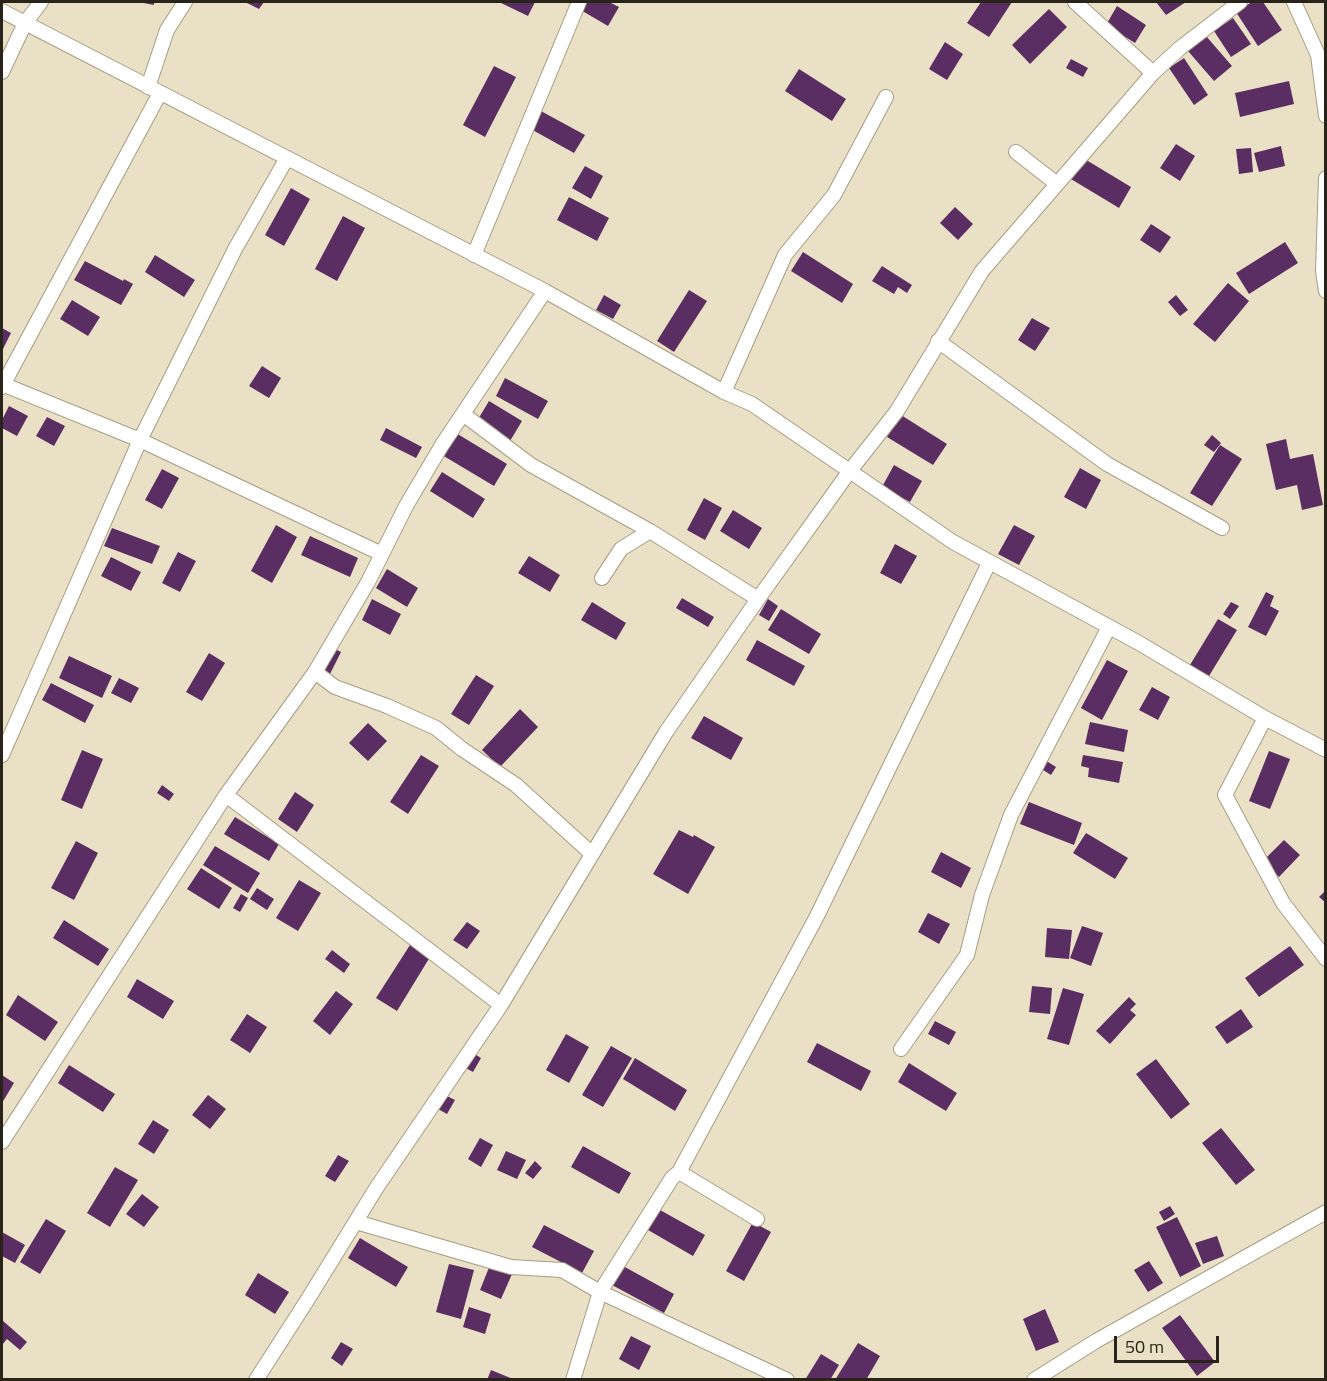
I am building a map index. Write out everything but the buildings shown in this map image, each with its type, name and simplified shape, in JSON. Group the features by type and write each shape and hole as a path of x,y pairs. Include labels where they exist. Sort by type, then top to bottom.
{"street":[{"path":"2,72 25,23 41,2"},
{"path":"185,2 167,30 154,90 2,385 140,440 382,554"},
{"path":"474,255 579,2"},
{"path":"1075,2 1153,73"},
{"path":"256,1380 377,1187 501,1005 666,732 849,472 897,411 982,271 1153,73 1180,48 1240,2"},
{"path":"1294,2 1318,55 1326,116"},
{"path":"2,11 545,291 724,392 752,404 953,542 1139,643 1265,718 1326,750"},
{"path":"724,392 785,255 834,195 886,97"},
{"path":"1016,152 1057,184"},
{"path":"2,755 140,440 235,249 287,158"},
{"path":"1326,178 1323,271 1326,291"},
{"path":"2,1142 226,795 315,672 368,582 406,506 463,414 545,291"},
{"path":"938,341 1107,464 1222,528"},
{"path":"463,414 531,465 650,531 758,599"},
{"path":"602,578 621,549 650,531"},
{"path":"573,1380 600,1292 672,1178 679,1172 816,918 989,563"},
{"path":"901,1049 967,955 982,895 1011,815 1109,627"},
{"path":"315,672 335,687 387,706 436,728 462,749 516,785 592,854"},
{"path":"1265,718 1225,795 1283,903 1326,959"},
{"path":"226,795 501,1005"},
{"path":"679,1172 757,1219"},
{"path":"1034,1380 1096,1341 1326,1212"},
{"path":"356,1222 511,1267 562,1270 600,1292 787,1380"}]}
